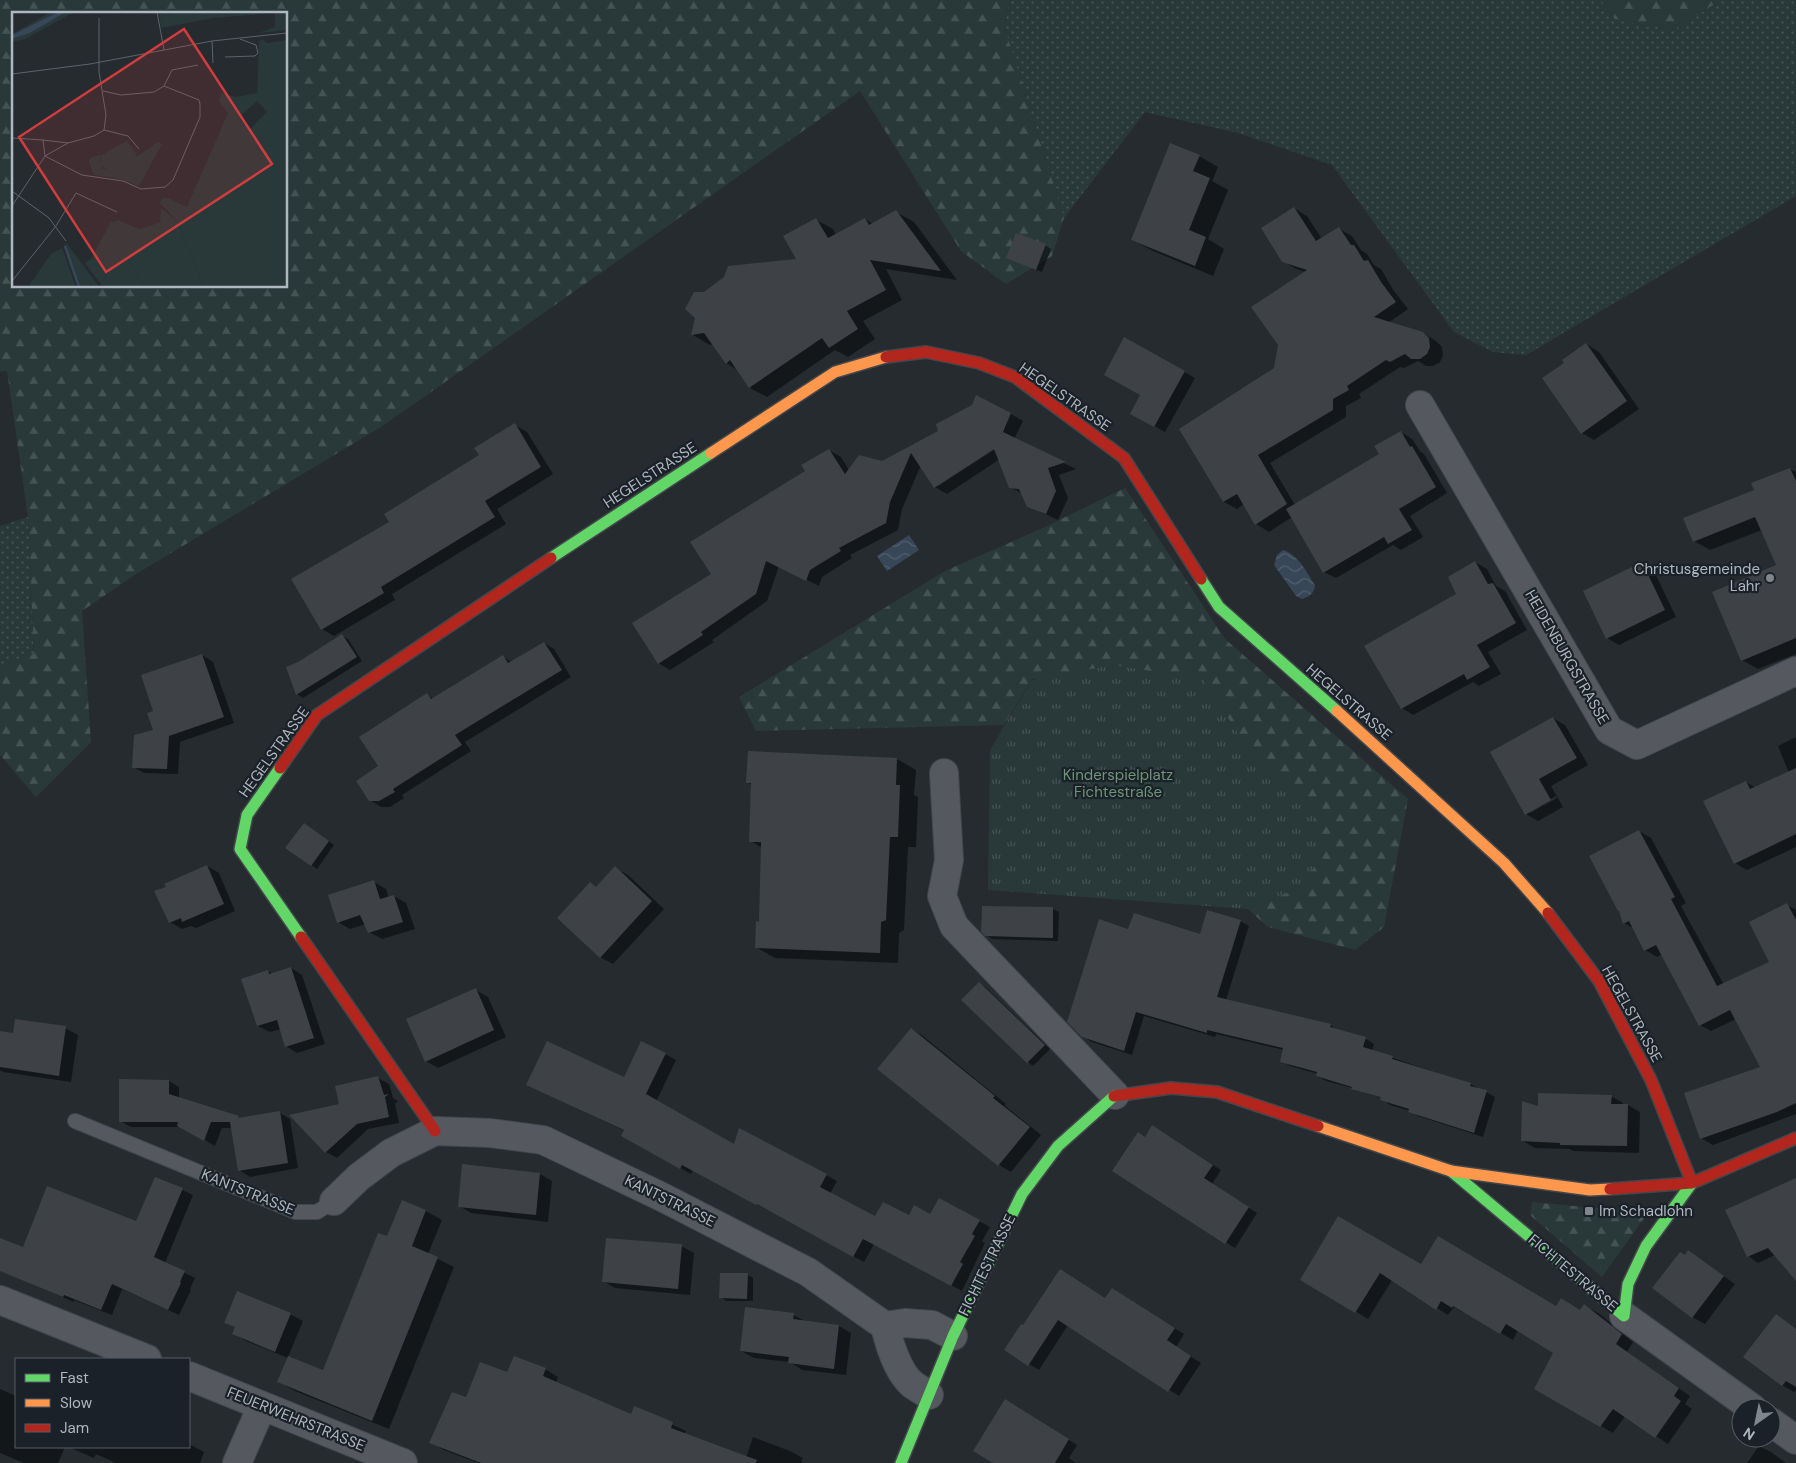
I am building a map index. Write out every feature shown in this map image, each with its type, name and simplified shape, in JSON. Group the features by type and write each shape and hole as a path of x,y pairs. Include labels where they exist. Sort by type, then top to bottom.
{"street":[{"name":"HEGELSTRASSE","path":"435,1131 240,849 247,814 317,715 546,561 835,372 882,358 926,352 979,363 1015,377 1124,458 1218,607 1397,764 1497,856 1548,913 1599,981 1651,1080 1692,1183"},
{"name":"HEIDENBURGSTRASSE","path":"1420,405 1609,730 1637,745 1796,672"},
{"path":"944,773 949,860 942,896 954,926 1115,1095"},
{"name":"FICHTESTRASSE","path":"901,1463 953,1336 1022,1194 1058,1146 1115,1095 1171,1088 1217,1092 1450,1171 1590,1190 1692,1183 1796,1138"},
{"name":"KANTSTRASSE","path":"334,1201 359,1177 391,1153 435,1131 490,1132 543,1140 662,1197 808,1272 886,1326"},
{"name":"FICHTESTRASSE","path":"1450,1171 1624,1316"},
{"name":"FICHTESTRASSE","path":"1624,1316 1628,1284 1646,1246 1692,1183"},
{"path":"0,1300 145,1358"},
{"path":"1624,1316 1738,1398"},
{"path":"929,1395 910,1383 898,1364 889,1344 886,1326 905,1323 932,1325 953,1336"},
{"name":"FEUERWEHRSTRASSE","path":"190,1376 403,1463"},
{"path":"238,1463 262,1406"},
{"path":"1781,1429 1796,1440"}],"lane":[{"name":"KANTSTRASSE","path":"75,1121 296,1212 316,1212 334,1201"}],"green space":[{"path":"0,0 1010,0 1004,26 1064,218 1052,256 1006,284 961,251 860,91 381,427 136,574 82,611 91,742 36,797 0,755 0,665 34,654 28,517 7,371 0,372"},
{"path":"1010,0 1601,0 1615,19 1670,32 1721,0 1796,0 1796,196 1526,355 1493,352 1454,332 1332,165 1238,133 1145,112 1064,218 1004,26"},
{"path":"1601,0 1721,0 1670,32 1615,19"},
{"path":"1125,488 1225,639 1408,799 1384,927 1355,950 1268,927 1248,909 1304,886 1310,801 1253,757 1203,679 1032,679 1004,725 756,731 739,697 945,571 1045,527"},
{"path":"28,517 34,655 0,665 0,526"},
{"name":"Kinderspielplatz Fichtestraße","path":"1113,665 1203,679 1253,757 1310,801 1323,849 1304,886 1248,909 988,890 990,750 1032,680"},
{"path":"1532,1202 1595,1208 1650,1210 1602,1277 1530,1215"}],"water":[{"path":"909,535 919,550 887,571 877,556"},
{"path":"1283,550 1289,552 1298,560 1315,585 1313,593 1307,597 1302,599 1296,596 1274,565 1277,555"}],"building":[{"path":"1170,143 1200,155 1193,171 1210,178 1189,230 1206,237 1195,266 1131,240"},
{"path":"1294,207 1316,241 1339,227 1364,261 1368,260 1396,302 1374,317 1423,332 1429,338 1430,347 1427,354 1420,359 1411,359 1405,354 1390,362 1386,360 1347,386 1349,390 1333,399 1333,410 1258,455 1287,504 1255,525 1237,494 1223,502 1179,429 1274,368 1278,345 1251,307 1307,270 1282,262 1261,228"},
{"path":"896,210 941,271 870,260 886,290 847,311 858,329 829,348 822,338 749,388 730,360 726,364 704,333 691,335 695,318 685,309 694,292 704,292 724,277 728,266 796,259 783,236 816,218 828,238 865,218 869,225"},
{"path":"1016,233 1046,244 1036,270 1006,258"},
{"path":"1124,337 1185,371 1154,427 1130,414 1140,395 1104,375"},
{"path":"1586,343 1627,401 1581,434 1542,378 1564,363 1562,360"},
{"path":"976,395 1011,413 1003,432 1066,462 1048,468 1056,491 1046,514 1027,507 1019,489 1009,488 994,449 934,488 911,453 890,502 886,523 839,548 841,551 810,570 806,581 766,561 756,594 701,632 703,635 658,664 632,623 711,574 690,542 805,471 801,465 829,449 845,474 859,455 882,461 938,431 936,424 972,405"},
{"path":"515,423 541,467 485,501 495,517 381,587 384,593 321,630 291,579 389,522 384,514 479,455 474,448"},
{"path":"1401,431 1436,487 1399,509 1412,530 1388,544 1384,537 1323,573 1286,509 1379,454 1374,446"},
{"name":"Christusgemeinde Lahr","path":"1790,468 1796,481 1796,638 1741,661 1712,592 1776,565 1755,517 1693,542 1683,518 1754,490 1751,483"},
{"path":"1475,561 1488,584 1493,583 1516,623 1477,645 1490,667 1467,680 1464,674 1401,709 1364,646 1456,594 1448,577"},
{"path":"1642,562 1665,610 1606,639 1583,591"},
{"path":"342,634 357,657 296,695 286,667 298,662"},
{"path":"544,642 562,670 455,735 462,745 393,789 395,792 379,801 369,801 356,781 378,766 359,737 427,693 431,699 503,655 508,663"},
{"path":"202,654 224,717 169,736 167,769 132,768 134,735 153,730 147,713 153,711 141,675"},
{"path":"1553,717 1577,758 1539,779 1551,800 1525,815 1490,752"},
{"path":"748,751 897,758 896,785 900,785 898,837 890,837 886,920 881,922 880,953 755,948 756,921 759,922 761,842 749,842 751,783 746,783"},
{"path":"1796,768 1796,834 1734,864 1703,801 1746,781 1750,789"},
{"path":"304,823 329,841 311,866 285,848"},
{"path":"1639,830 1675,897 1671,899 1717,986 1769,962 1749,922 1787,903 1796,920 1796,1103 1777,1112 1700,1139 1684,1093 1760,1067 1730,1010 1699,1026 1656,945 1644,951 1629,921 1623,924 1619,911 1589,856"},
{"path":"207,865 224,904 182,922 181,918 169,923 154,891 166,887 164,884"},
{"path":"615,866 652,901 600,958 557,918 590,882 596,887"},
{"path":"374,880 380,899 394,895 403,922 368,933 360,915 337,923 328,895"},
{"path":"982,906 1053,907 1053,938 985,936 981,932"},
{"path":"1207,910 1241,920 1217,997 1331,1024 1330,1027 1366,1037 1363,1047 1393,1056 1392,1059 1471,1083 1470,1086 1487,1090 1474,1133 1408,1112 1409,1109 1380,1100 1381,1097 1351,1089 1352,1087 1316,1076 1317,1072 1280,1062 1283,1048 1207,1030 1207,1033 1136,1012 1124,1051 1082,1037 1067,1022 1099,919 1128,929 1134,913 1200,934"},
{"path":"291,967 314,1038 285,1047 277,1020 257,1026 241,979 268,970 269,974"},
{"path":"979,982 1045,1045 1027,1063 961,1000"},
{"path":"476,988 494,1030 425,1062 406,1019"},
{"path":"15,1019 66,1026 59,1076 0,1067 0,1031 13,1033"},
{"path":"911,1028 1030,1127 998,1166 877,1069"},
{"path":"547,1041 624,1077 641,1041 666,1053 646,1094 734,1144 739,1128 827,1174 820,1187 875,1216 883,1202 909,1215 914,1205 930,1214 939,1198 980,1220 972,1234 975,1236 960,1262 963,1264 951,1286 863,1239 853,1257 682,1165 680,1169 621,1136 624,1130 526,1085"},
{"path":"378,1076 384,1095 389,1094 385,1097 389,1117 357,1124 325,1153 289,1115 339,1104 335,1086"},
{"path":"119,1079 169,1080 169,1094 239,1116 238,1118 280,1111 288,1163 238,1171 230,1122 211,1122 204,1141 177,1126 178,1122 119,1122"},
{"path":"1538,1093 1612,1095 1611,1104 1628,1104 1627,1146 1560,1145 1560,1143 1521,1141 1522,1101 1538,1106"},
{"path":"1152,1125 1213,1165 1204,1178 1249,1207 1225,1244 1112,1171 1138,1132 1145,1137"},
{"path":"462,1164 540,1173 536,1215 458,1207"},
{"path":"155,1177 183,1188 154,1257 185,1271 168,1310 112,1284 101,1310 64,1295 63,1297 0,1271 0,1238 23,1247 47,1186 136,1221"},
{"path":"1796,1178 1796,1281 1768,1248 1747,1257 1725,1210"},
{"path":"402,1200 426,1210 412,1246 438,1257 372,1421 277,1382 288,1356 323,1370 378,1233 387,1236"},
{"path":"1338,1216 1421,1264 1438,1236 1556,1306 1561,1298 1580,1310 1584,1304 1622,1334 1616,1344 1679,1388 1674,1396 1681,1401 1655,1438 1613,1409 1600,1427 1534,1389 1553,1353 1506,1324 1500,1334 1441,1301 1436,1310 1380,1273 1355,1313 1300,1280"},
{"path":"606,1238 682,1244 678,1289 602,1282"},
{"path":"1688,1250 1724,1276 1692,1318 1652,1288 1680,1252 1685,1255"},
{"path":"1060,1269 1105,1298 1112,1288 1175,1328 1167,1340 1191,1356 1168,1392 1058,1320 1028,1366 1004,1350"},
{"path":"720,1273 748,1273 747,1299 719,1298"},
{"path":"237,1291 291,1313 275,1352 232,1334 235,1327 224,1323"},
{"path":"745,1307 794,1313 793,1319 839,1325 834,1369 788,1363 789,1357 740,1351"},
{"path":"1776,1314 1796,1329 1796,1387 1786,1381 1782,1386 1743,1357"},
{"path":"514,1356 546,1368 543,1376 631,1414 634,1406 654,1414 673,1422 671,1428 757,1460 756,1463 481,1463 429,1443 452,1392 466,1397 480,1362 507,1372"},
{"path":"1005,1399 1069,1439 1055,1463 993,1463 973,1451"}],"traffic: fast":[{"path":"551,558 711,453"},
{"path":"1201,579 1219,607 1337,711"},
{"path":"280,768 247,815 240,849 301,937"},
{"path":"901,1463 953,1336 1022,1194 1058,1146 1114,1096"},
{"path":"1451,1171 1624,1316 1628,1284 1646,1246 1692,1183 1690,1178"}],"traffic: slow":[{"path":"711,453 835,372 886,357"},
{"path":"1337,711 1504,863 1548,913"},
{"path":"1318,1126 1451,1171 1590,1190 1610,1189"}],"traffic: jam":[{"path":"886,357 926,352 979,363 1015,377 1124,458 1201,579"},
{"path":"280,768 317,715 551,558"},
{"path":"1548,913 1599,981 1651,1080 1690,1178"},
{"path":"301,937 435,1131"},
{"path":"1114,1096 1171,1088 1217,1092 1318,1126"},
{"path":"1610,1189 1692,1183 1796,1138"}],"place":[{"name":"Christusgemeinde Lahr","path":"1770,578"},
{"name":"Im Schadlohn","path":"1589,1211"}]}
